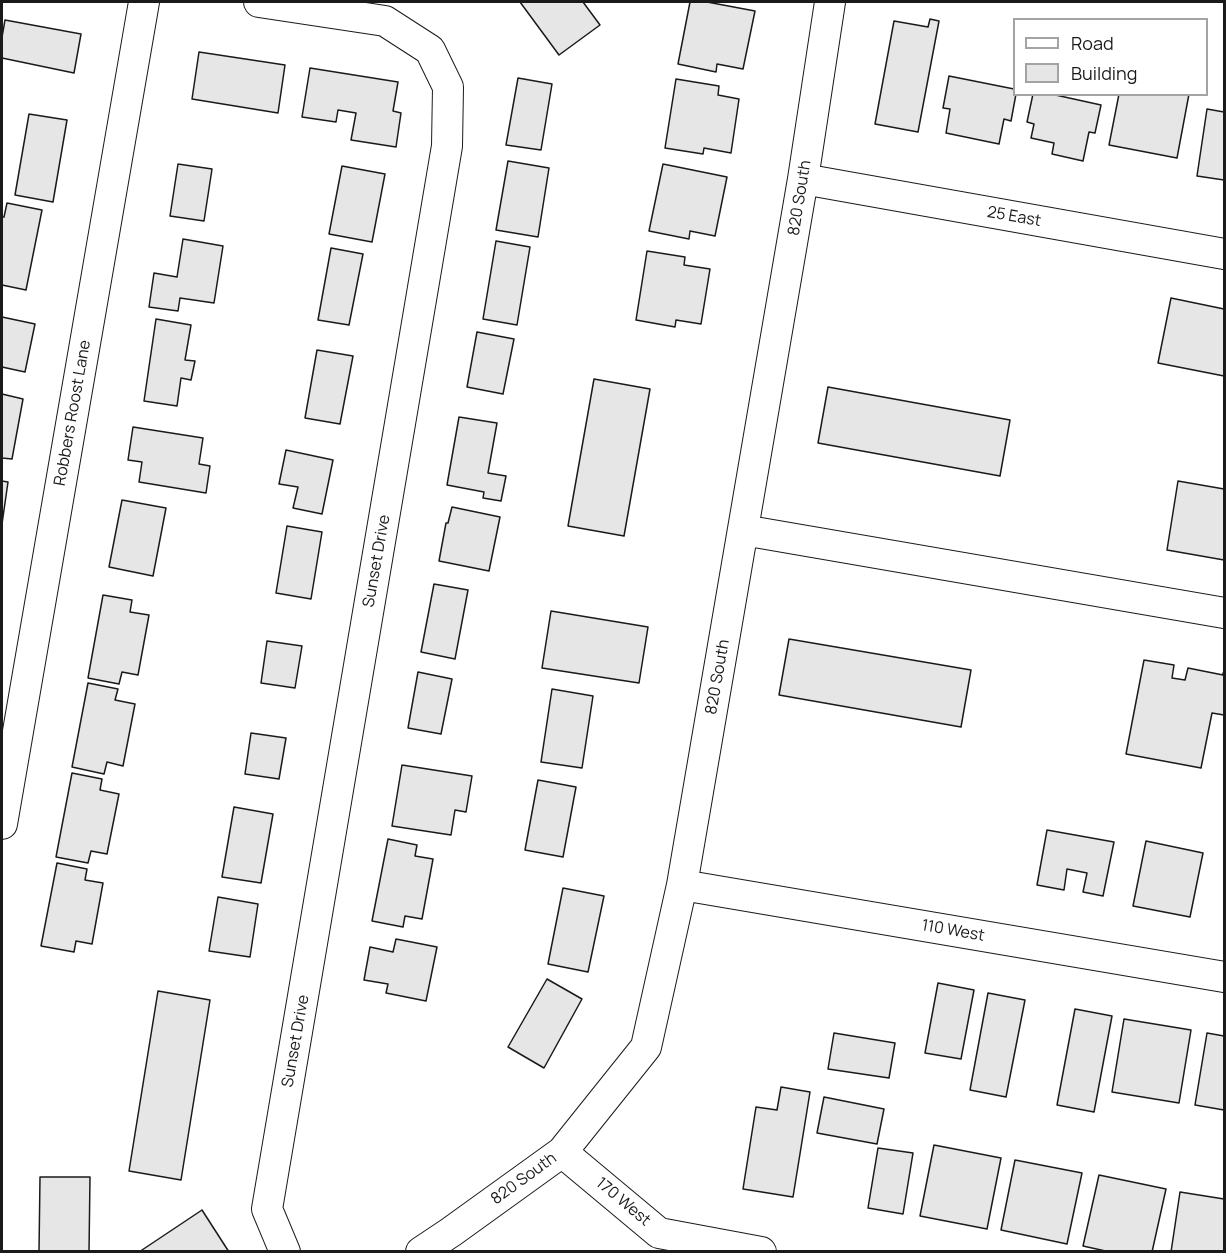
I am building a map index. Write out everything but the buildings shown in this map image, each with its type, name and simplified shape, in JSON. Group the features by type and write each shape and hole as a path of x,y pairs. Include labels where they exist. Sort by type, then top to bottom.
{"street":[{"name":"Robbers Roost Lane","path":"2,824 144,2"},
{"name":"Sunset Drive","path":"259,2 385,21 430,50 448,87 447,146 267,1209 285,1251"},
{"name":"820 South","path":"421,1251 452,1232 562,1152 646,1047 682,885 803,179 830,2"},
{"name":"25 East","path":"803,179 1224,254"},
{"path":"743,530 1224,613"},
{"name":"110 West","path":"682,885 1224,977"},
{"name":"170 West","path":"562,1152 659,1233 761,1251"}]}
